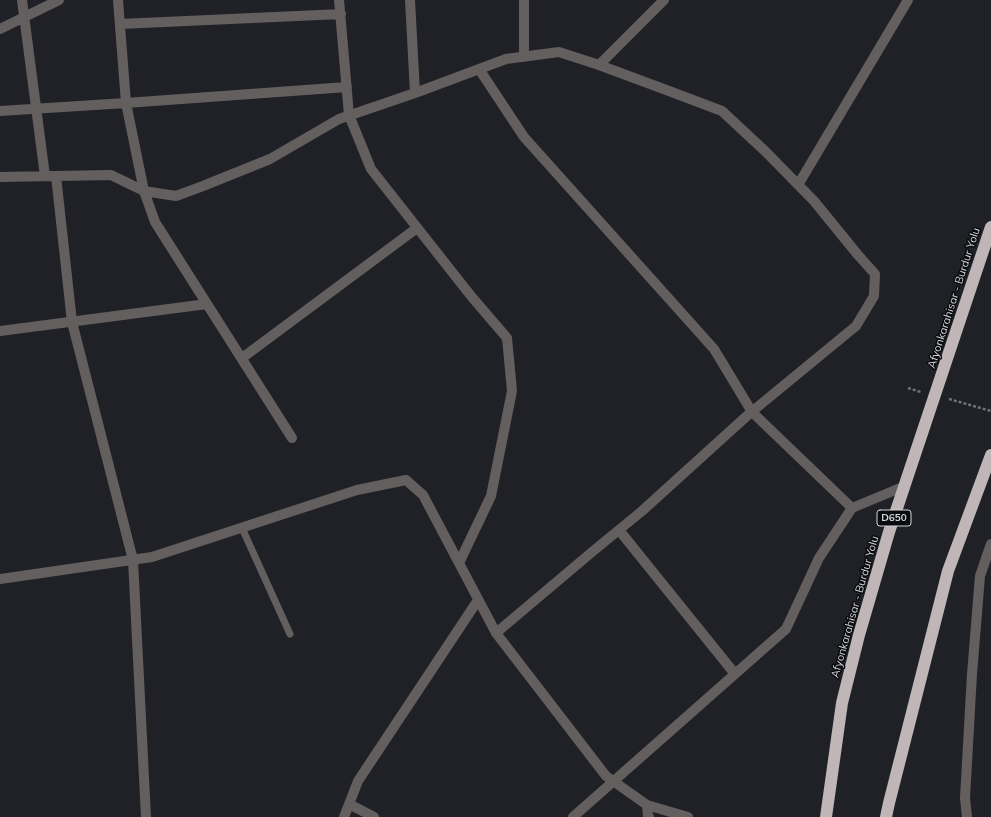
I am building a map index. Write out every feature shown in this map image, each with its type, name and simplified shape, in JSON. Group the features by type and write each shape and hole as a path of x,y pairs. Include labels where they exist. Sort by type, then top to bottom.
{"highway":[{"name":"Afyonkarahisar - Burdur Yolu","path":"826,817 842,703 859,635 889,532 991,226"},
{"path":"886,817 948,571 991,455"}],"street":[{"path":"22,0 36,109 50,176 72,322 133,560 146,817"},
{"path":"0,29 59,0"},
{"path":"118,0 126,103 144,191 155,222 292,438"},
{"path":"339,0 350,115 371,169 471,296 507,338 512,391 491,496 459,563"},
{"path":"410,0 415,93"},
{"path":"524,0 524,56"},
{"path":"600,65 664,0"},
{"path":"798,185 908,0"},
{"path":"120,24 341,14"},
{"path":"0,177 111,175 144,191 176,196 270,159 339,119 415,93 506,58 559,52 669,90 722,112 766,152 814,201 875,274 874,296 856,326 752,412 642,511 496,633"},
{"path":"479,69 524,137 714,349 752,412 852,508"},
{"path":"0,111 347,87"},
{"path":"242,358 417,228"},
{"path":"0,332 207,304"},
{"path":"0,579 152,557 357,490 406,480 423,495 496,633 606,776 647,805 688,817"},
{"path":"573,817 786,629 819,558 852,508 904,486"},
{"path":"619,530 735,674"},
{"path":"967,817 965,798 979,584 980,576 991,544"},
{"path":"344,817 358,781 478,600"},
{"path":"349,804 374,817"},
{"path":"647,805 649,817"}],"lane":[{"path":"242,528 290,634"}]}
